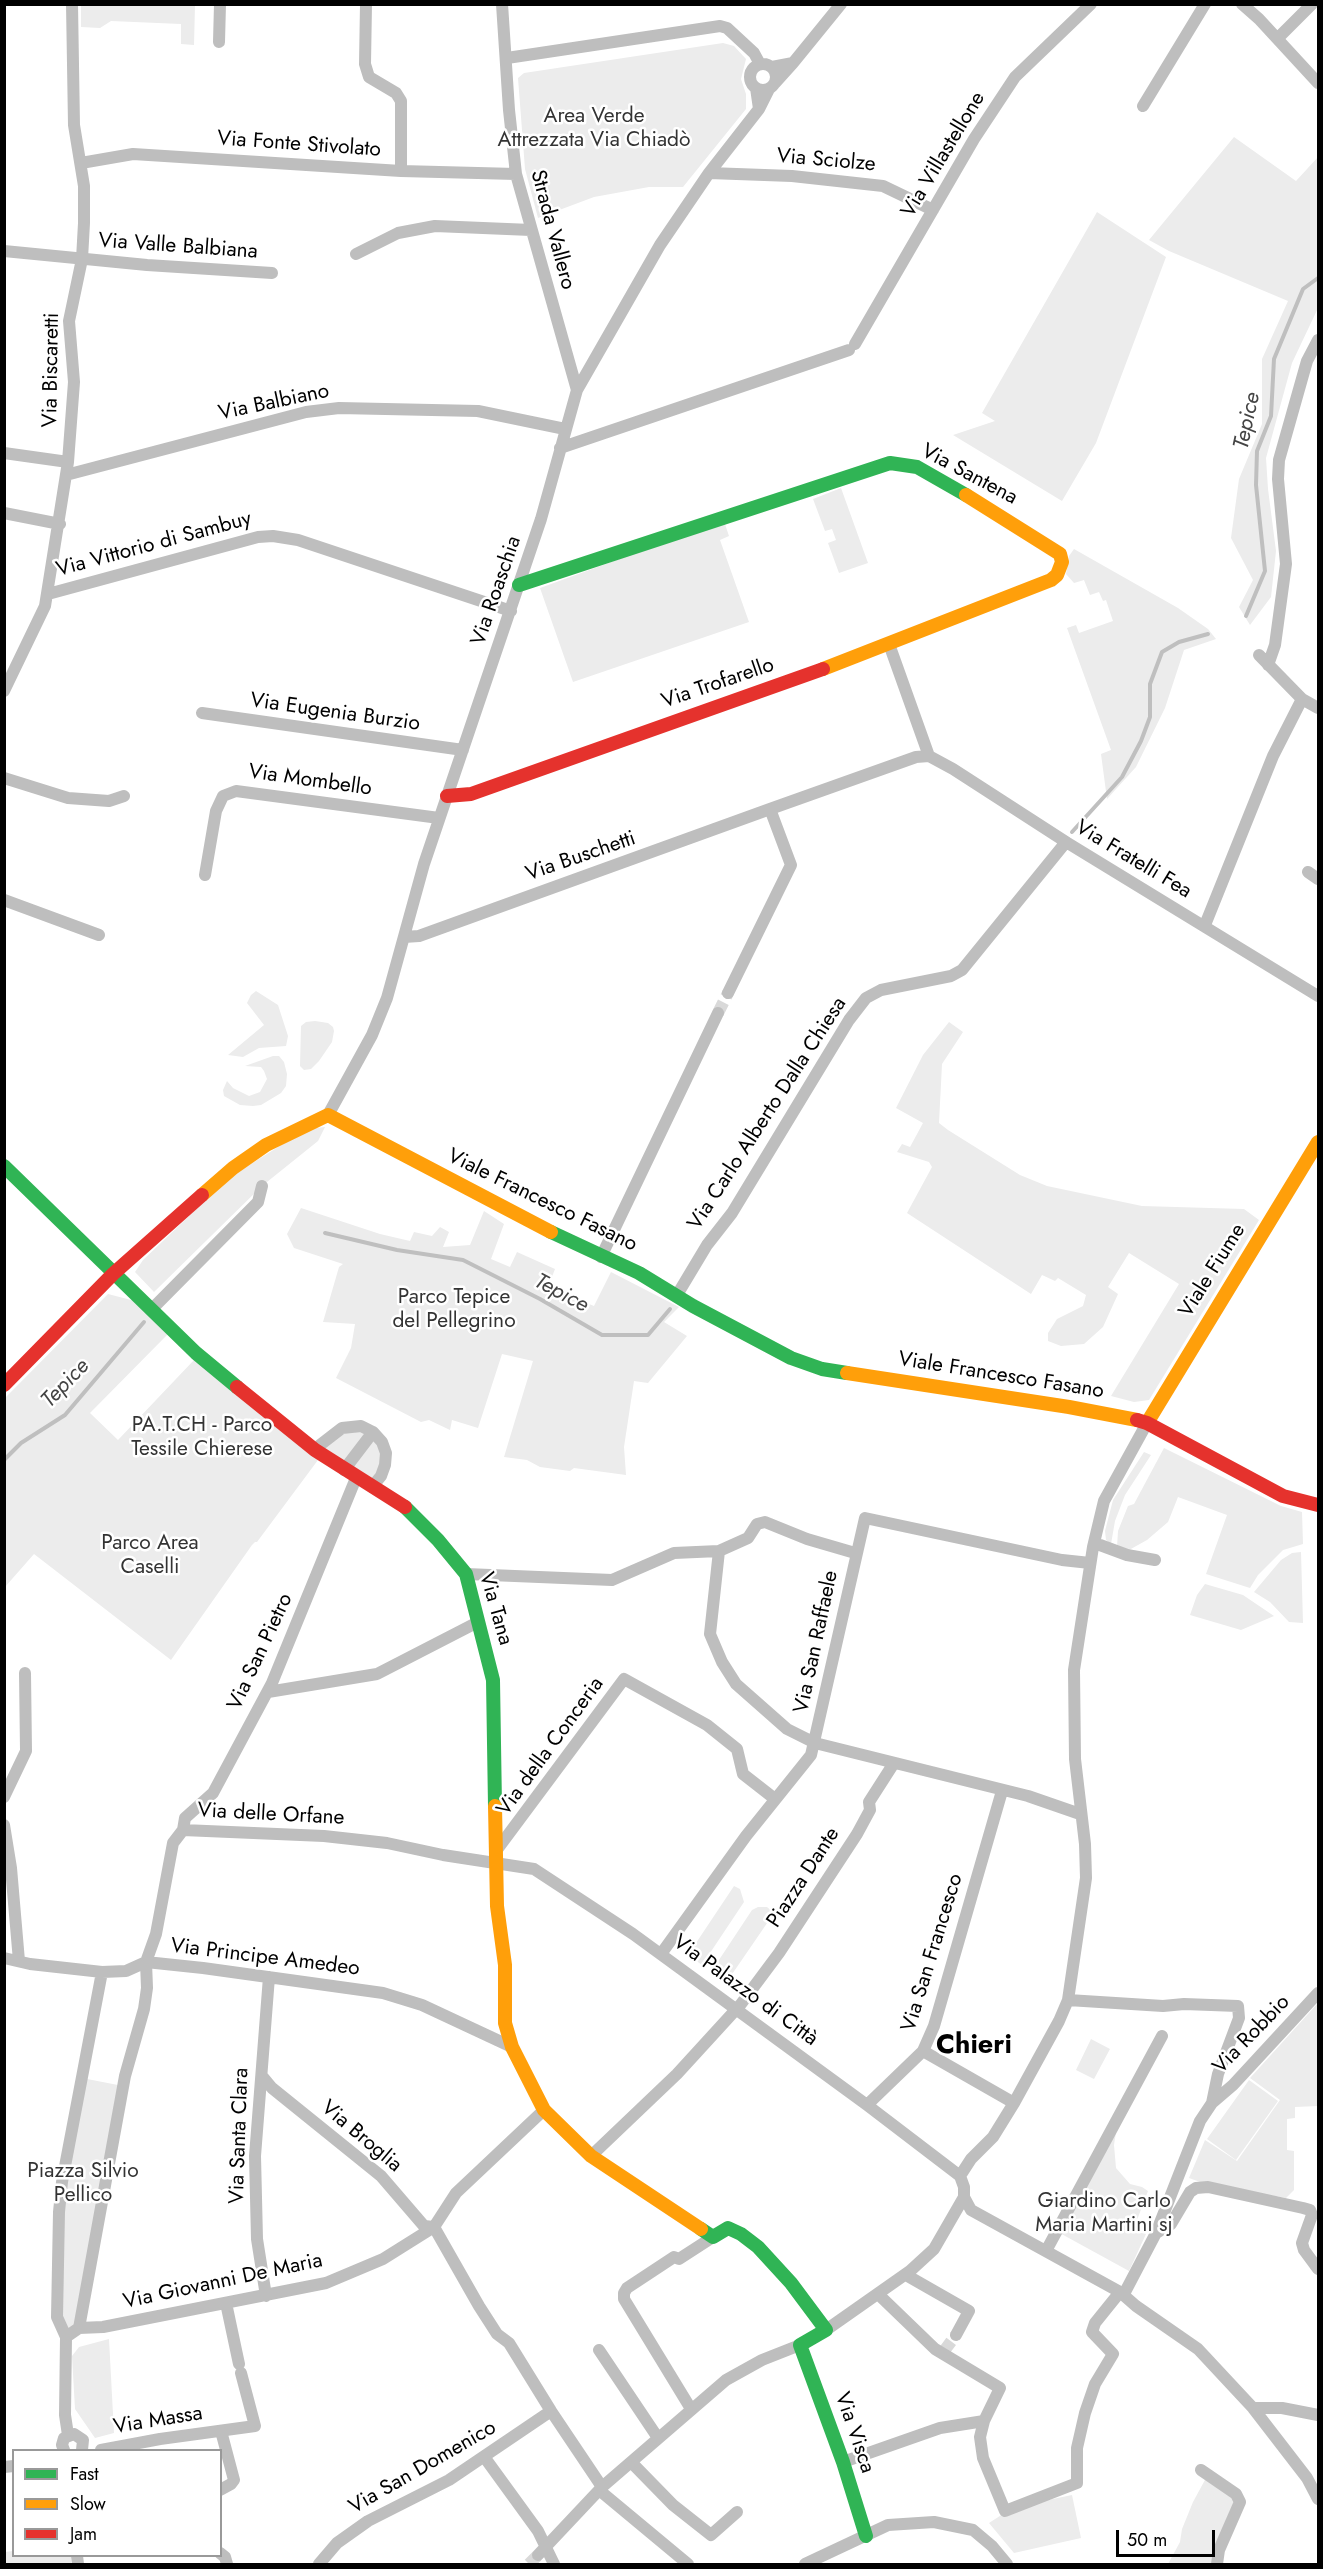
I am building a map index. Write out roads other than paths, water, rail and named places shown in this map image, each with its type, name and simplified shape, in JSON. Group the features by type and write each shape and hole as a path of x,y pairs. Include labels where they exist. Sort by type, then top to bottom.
{"street":[{"name":"Via Biscaretti","path":"4,691 39,623 48,594 68,462 74,382 69,321 82,259 84,186 74,125 72,4"},
{"path":"219,42 220,4"},
{"path":"366,4 365,64 369,77 396,93 400,101 400,171"},
{"name":"Strada Vallero","path":"502,4 516,174 577,390"},
{"path":"767,87 793,63 841,4"},
{"name":"Via Villastellone","path":"560,448 852,347 974,139 1015,77 1091,4"},
{"path":"1143,106 1205,4"},
{"path":"1242,4 1278,38 1318,83"},
{"path":"1278,38 1312,4"},
{"path":"507,58 720,26 727,28 776,74 767,87"},
{"path":"767,87 750,77 753,69 793,63"},
{"name":"Via Roaschia","path":"328,1115 378,1021 387,998 439,818 541,519 577,390 660,245 709,173 759,109 767,87"},
{"name":"Via Fonte Stivolato","path":"81,163 133,154 400,171 516,174"},
{"name":"Via Sciolze","path":"709,173 792,176 883,186 933,210"},
{"path":"356,254 398,233 435,226 531,230"},
{"name":"Via Valle Balbiana","path":"4,251 272,273"},
{"path":"1268,665 1275,645 1287,564 1278,479 1279,460 1307,361 1318,340"},
{"name":"Via Balbiano","path":"66,475 296,414 339,408 478,411 566,429"},
{"path":"4,453 68,462"},
{"name":"Via Santena","path":"519,585 890,463 917,467 1047,543 1060,554 1062,562 1060,569 1051,580 889,644"},
{"path":"4,513 60,524"},
{"name":"Via Vittorio di Sambuy","path":"48,594 258,537 273,536 298,540 511,611"},
{"path":"889,644 928,756"},
{"name":"Via Trofarello","path":"447,796 475,792 782,685 889,644"},
{"path":"1259,655 1302,699 1318,708"},
{"path":"1205,925 1274,756 1302,699"},
{"name":"Via Eugenia Burzio","path":"202,713 463,750"},
{"name":"Via Buschetti","path":"404,938 419,936 770,808 916,757 928,756"},
{"name":"Via Fratelli Fea","path":"928,756 953,769 1066,842 1318,996"},
{"path":"4,778 68,798 109,801 124,796"},
{"name":"Via Mombello","path":"205,875 216,812 223,796 236,791 439,818"},
{"path":"728,993 791,865 770,808"},
{"name":"Via Carlo Alberto Dalla Chiesa","path":"677,1294 707,1245 732,1213 849,1020 866,998 881,990 951,976 962,970 1066,842"},
{"path":"4,900 99,935"},
{"path":"602,1257 718,1013"},
{"path":"4,1385 113,1274 233,1168 266,1145 328,1115"},
{"name":"Viale Francesco Fasano","path":"328,1115 602,1257 639,1273 677,1294 693,1306 791,1358 822,1369 1069,1407 1147,1423 1283,1496 1318,1505"},
{"name":"Viale Fiume","path":"1147,1423 1318,1142"},
{"name":"Via Tana","path":"4,1166 196,1353 315,1450 350,1474 402,1504 438,1540 466,1574 493,1680 497,1906 505,1965 505,2023 512,2047 544,2110 591,2156 713,2237"},
{"path":"151,1310 258,1202 262,1186"},
{"path":"1147,1423 1104,1501 1090,1563 1074,1670 1074,1728 1086,1878 1068,2000 1014,2103 993,2137 971,2159 960,2176 964,2187 964,2197 970,2210 1122,2293 1136,2306 1198,2349 1253,2408 1307,2478 1318,2499"},
{"path":"320,1445 342,1428 361,1426 373,1432 382,1442 386,1453 381,1476 372,1487"},
{"name":"Via San Pietro","path":"183,1830 185,1818 213,1793 267,1692 319,1572 350,1474 373,1432"},
{"name":"Via San Raffaele","path":"661,1954 813,1749 855,1553 865,1518 1062,1560 1090,1563"},
{"path":"466,1574 612,1580 674,1553 719,1551 748,1538 757,1524 765,1522 807,1539 855,1553"},
{"path":"1100,1545 1155,1560"},
{"path":"719,1551 710,1634 722,1662 736,1684 787,1730 813,1749 894,1763 1029,1796 1080,1814"},
{"path":"267,1692 377,1674 478,1622"},
{"path":"4,1797 26,1751 25,1673"},
{"name":"Via della Conceria","path":"495,1857 624,1679 707,1725 737,1749 744,1774 775,1799"},
{"name":"Piazza Dante","path":"591,2156 677,2074 736,2010 779,1953 856,1834 870,1810 870,1802 894,1763"},
{"name":"Via San Francesco","path":"867,2105 923,2051 934,2026 1002,1791"},
{"path":"4,1825 11,1868 19,1961"},
{"name":"Via delle Orfane","path":"146,1962 156,1934 172,1843 183,1830 324,1836 387,1843 443,1855 495,1857"},
{"name":"Via Palazzo di Città","path":"495,1857 534,1869 585,1900 867,2105 960,2176"},
{"name":"Via Principe Amedeo","path":"4,1958 102,1972 126,1971 146,1962 383,1993 422,2005 512,2047"},
{"path":"66,2337 79,2328 123,2086 144,2009 147,1988 146,1962"},
{"path":"64,2449 63,2442 68,2435 65,2415 66,2337 57,2317 62,2182 102,1972"},
{"name":"Via Santa Clara","path":"266,2296 257,2239 255,2156 269,1977"},
{"name":"Via Robbio","path":"1212,2103 1233,2085 1318,1993"},
{"path":"879,2295 943,2352 1000,2388 984,2421 980,2437 983,2458 1005,2511 1067,2489 1077,2483 1077,2448 1085,2413 1095,2384 1113,2354 1092,2332 1095,2324 1122,2293 1156,2233 1200,2121 1212,2103 1218,2074 1239,2018 1238,2006 1184,2004 1163,2006 1068,2000"},
{"path":"1046,2252 1162,2036"},
{"path":"923,2051 1014,2103"},
{"name":"Via Broglia","path":"262,2076 272,2088 373,2169 424,2226 434,2227"},
{"path":"544,2110 456,2193 434,2227 454,2258 478,2306 497,2334 509,2343 601,2488 688,2565"},
{"path":"1156,2233 1171,2224 1190,2192 1197,2188 1208,2187 1304,2208 1310,2210 1312,2215 1302,2243 1304,2250 1318,2269"},
{"path":"542,2551 601,2488 726,2380 826,2330 906,2275 934,2248 964,2197"},
{"name":"Via Giovanni De Maria","path":"79,2328 103,2327 326,2283 383,2259 434,2227"},
{"path":"691,2409 624,2299 627,2288 674,2258 679,2259 728,2228 741,2234 758,2247 791,2283 826,2330"},
{"path":"906,2275 969,2311 956,2335"},
{"name":"Via Massa","path":"113,2449 255,2426 226,2303"},
{"name":"Via Visca","path":"800,2345 843,2462 866,2536"},
{"path":"599,2350 658,2438"},
{"path":"1253,2408 1282,2408 1318,2415"},
{"name":"Via San Domenico","path":"319,2565 338,2543 368,2521 448,2480 485,2458 551,2411"},
{"path":"843,2462 930,2431 984,2421"},
{"path":"221,2431 234,2480 222,2489"},
{"path":"68,2435 74,2434 80,2437 85,2449"},
{"path":"485,2458 542,2551 554,2565"},
{"path":"631,2462 673,2505 711,2535 737,2512"},
{"path":"1201,2470 1236,2494 1240,2502 1219,2550 1217,2565"},
{"path":"805,2565 888,2525 934,2522 973,2530 992,2546 1007,2565"}],"waterway":[{"name":"Tepice","path":"1246,616 1265,571 1256,485 1257,451 1271,416 1274,359 1303,289 1318,278"},
{"name":"Tepice","path":"1072,832 1122,777 1141,741 1150,717 1150,684 1162,652 1179,642 1208,634"},
{"name":"Tepice","path":"325,1233 397,1250 463,1260 540,1299 602,1335 648,1335 670,1309"},
{"name":"Tepice","path":"4,1460 21,1443 65,1415 144,1322"}],"tunnel":[{"path":"718,1013 728,993"},
{"path":"944,2351 956,2335"},
{"path":"529,2564 538,2555"}],"district":[{"name":"Chieri","path":"974,2046"}],"park label":[{"name":"Area Verde Attrezzata Via Chiadò","path":"594,129"},
{"name":"Parco Tepice del Pellegrino","path":"454,1310"},
{"name":"PA.T.CH - Parco Tessile Chierese","path":"202,1438"},
{"name":"Parco Area Caselli","path":"150,1556"},
{"name":"Piazza Silvio Pellico","path":"83,2184"},
{"name":"Giardino Carlo Maria Martini sj","path":"1104,2214"}]}
